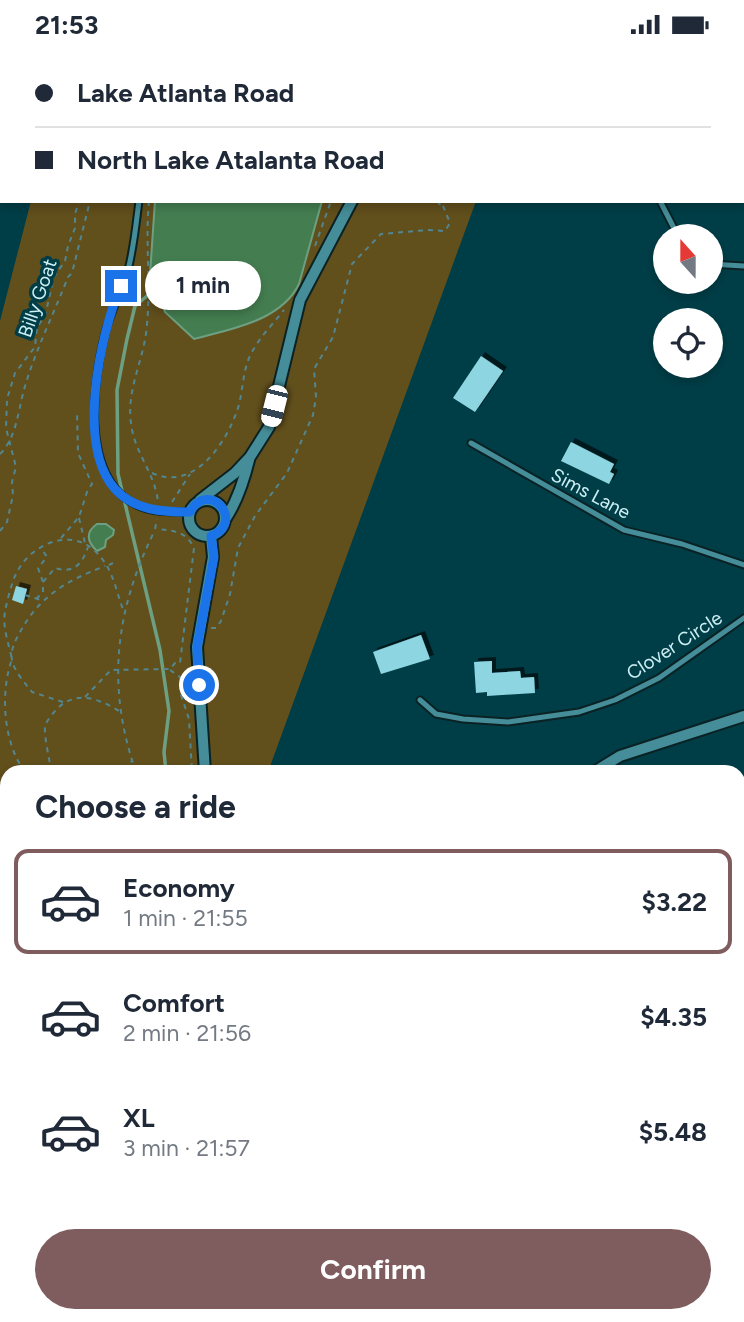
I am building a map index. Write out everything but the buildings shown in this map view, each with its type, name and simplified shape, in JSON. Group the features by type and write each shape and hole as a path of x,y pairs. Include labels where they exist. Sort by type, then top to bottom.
{"street":[{"path":"250,457 244,479 222,529 211,536 194,531 189,520 190,512 250,457 269,427 300,300 351,203"},
{"path":"200,501 218,502 226,518"},
{"path":"205,765 197,647 214,557 211,536"},
{"path":"605,765 620,756 744,716"}],"lane":[{"path":"139,203 127,272 106,330 96,382 94,422 97,445 115,489 135,504 148,509 190,512"},
{"path":"661,203 672,224"},
{"path":"723,265 744,266"},
{"name":"Sims Lane","path":"471,443 624,530 682,544 744,565"},
{"name":"Clover Circle","path":"420,700 436,714 463,719 508,722 579,712 615,700 659,678 744,618"}],"path":[{"name":"Billy Goat","path":"0,531 7,522 16,467 6,421 7,399 15,373 35,347 37,327 45,316 54,277 65,261 75,228 78,203"},
{"name":"Billy Goat","path":"0,454 10,439 33,363 72,273 90,203"},
{"path":"149,203 148,319 134,379 131,423 136,443 152,473 158,504"},
{"path":"313,251 330,203"},
{"path":"200,629 216,628 221,621 230,594 238,548 255,516 287,473 313,415 316,397 314,369 333,337 352,264 381,234 445,231 450,223 440,203"},
{"path":"170,505 191,474 216,450 228,430 237,410 249,358 289,304"},
{"path":"77,412 78,453 92,484 79,517 60,538 41,547 26,559 16,575 4,614 12,659 32,692 63,702 85,697 105,702 121,713"},
{"path":"152,473 162,478 178,478 191,474"},
{"path":"79,517 85,543"},
{"path":"134,765 121,713 116,669 124,612 131,587 159,519"},
{"path":"155,529 178,531 186,535 194,548 180,663 175,663 170,669"},
{"path":"60,538 85,543 107,565 124,612"},
{"path":"43,582 53,569 67,571 78,566 89,546"},
{"path":"36,599 43,592 38,568 47,557 41,547"},
{"path":"21,765 13,751 2,710 3,681 17,637 26,620 43,601 77,576 113,563"},
{"path":"25,596 43,601"},
{"path":"85,697 111,670 170,669 180,677 181,695 189,719 192,765"},
{"path":"50,765 45,727 63,702"},
{"path":"132,760 132,765"}],"shaded area":[{"path":"30,203 475,203 271,765 0,765 0,321"},
{"path":"155,203 321,203 299,284 291,297 280,307 254,322 194,339 165,312 150,274"},
{"path":"97,524 106,524 114,530 113,535 106,540 105,547 97,551 91,544 89,534"}],"waterway":[{"path":"157,284 153,291 135,306 127,339 117,390 118,474 160,650 169,711 164,752 165,765"}],"route":[{"path":"121,286 106,330 94,400 97,445 108,476 115,489 135,504 148,509 190,512 195,504 206,499 218,502 225,512 225,524 211,536 214,557 197,647 199,685"}]}
